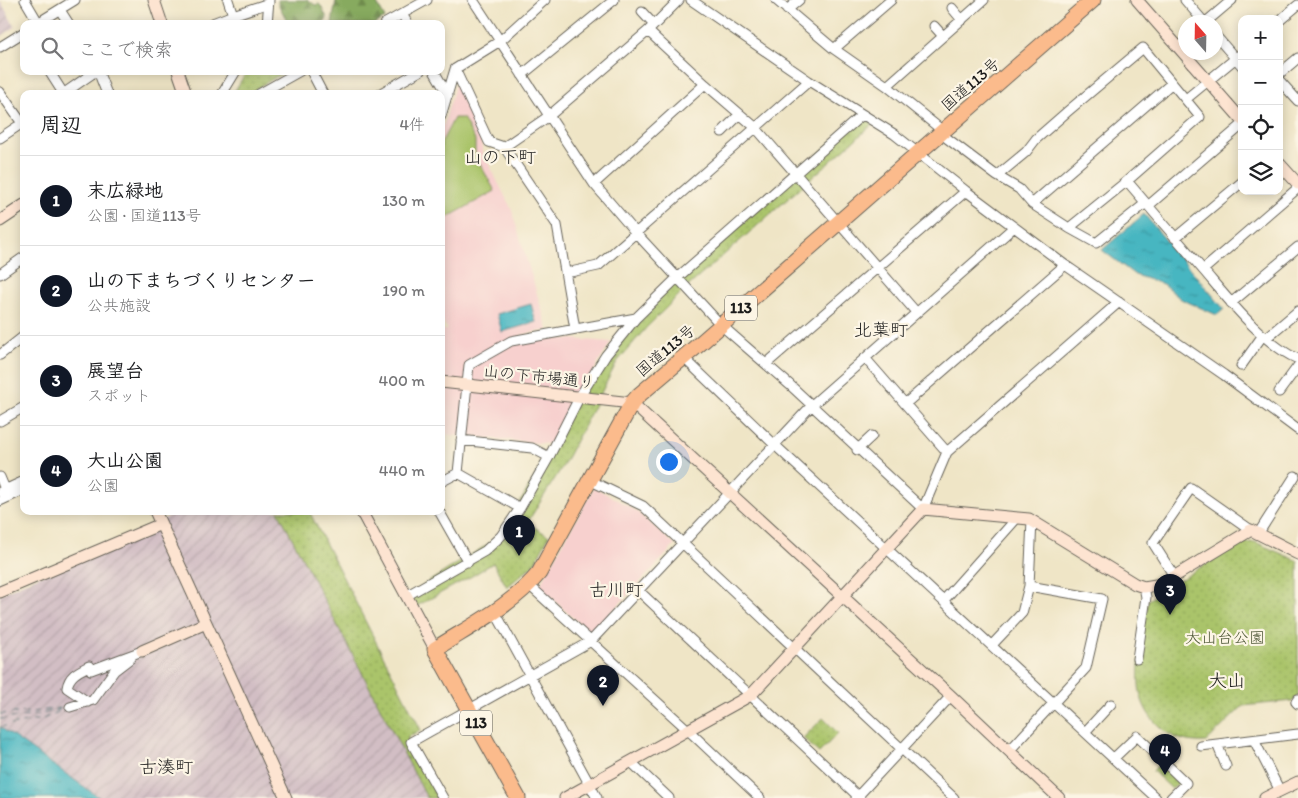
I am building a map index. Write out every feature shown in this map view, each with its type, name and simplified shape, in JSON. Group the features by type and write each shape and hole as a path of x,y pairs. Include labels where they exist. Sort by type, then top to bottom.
{"highway":[{"name":"国道113号","path":"435,649 529,585 539,573 632,403 639,394 839,223 1093,0"},
{"name":"113","path":"435,649 518,798"}],"street":[{"path":"25,0 35,20"},
{"path":"42,20 75,0"},
{"path":"154,0 161,20"},
{"path":"228,0 233,15"},
{"path":"391,20 427,0"},
{"path":"473,0 594,184 636,233 721,325 812,405 857,450 923,509 1032,520 1135,584 1144,587 1162,584 1254,532 1295,476"},
{"path":"445,104 455,69 500,42 545,0"},
{"path":"522,75 614,0"},
{"path":"504,147 549,116 651,28 679,0"},
{"path":"691,0 809,81 894,134 966,192 1065,265 1298,430"},
{"path":"776,0 834,49 887,86 997,176 1019,189 1032,204 1096,243 1147,204 1238,128"},
{"path":"787,10 799,0"},
{"path":"834,49 891,0"},
{"path":"887,86 984,0"},
{"path":"1137,0 1238,116"},
{"path":"1185,0 1199,15"},
{"path":"1214,15 1232,0"},
{"path":"220,20 269,1 267,20"},
{"path":"1283,18 1298,5"},
{"path":"952,8 962,20"},
{"path":"60,10 66,20"},
{"path":"642,12 651,28 705,84 756,127 916,312"},
{"path":"402,14 406,20"},
{"path":"934,26 943,36"},
{"path":"0,47 20,34"},
{"path":"1186,99 1238,56 1223,42"},
{"path":"997,176 1026,152 1036,139 1143,48 1200,117 1127,181 1069,228"},
{"path":"1283,71 1298,58"},
{"path":"455,69 489,142 504,147 557,225 575,329"},
{"path":"51,75 61,90"},
{"path":"69,90 91,75"},
{"path":"99,75 106,90"},
{"path":"179,75 185,90"},
{"path":"224,90 234,75"},
{"path":"266,90 293,75"},
{"path":"313,75 321,90"},
{"path":"386,90 413,75"},
{"path":"436,75 448,95"},
{"path":"566,272 598,266 809,81"},
{"path":"1032,204 1172,83"},
{"path":"594,184 705,84"},
{"path":"1283,84 1298,101"},
{"path":"0,92 20,120"},
{"path":"722,132 740,114"},
{"path":"406,596 485,552 501,536 520,508 549,457 580,396 606,355 636,318 677,278 862,115"},
{"path":"0,138 20,126"},
{"path":"1204,270 1298,186 1283,168"},
{"path":"1127,181 1231,303 1286,354 1298,359"},
{"path":"1176,238 1238,185"},
{"path":"766,364 966,192"},
{"path":"0,221 20,208"},
{"path":"443,798 411,742 591,641 812,405 1014,227"},
{"path":"1231,303 1298,247"},
{"path":"0,274 20,260"},
{"path":"905,404 1065,265"},
{"path":"565,798 750,695 794,650 923,509 947,452 1119,302"},
{"path":"1241,366 1265,336 1298,311"},
{"path":"458,473 469,365 511,341 636,318"},
{"path":"0,355 20,339"},
{"path":"683,358 774,445 944,600 1156,798"},
{"path":"865,358 947,452"},
{"path":"1279,392 1298,366"},
{"name":"山の下市場通り","path":"445,382 632,403"},
{"path":"632,403 952,696 1059,798"},
{"path":"0,421 20,409"},
{"path":"857,450 872,436"},
{"path":"461,440 532,448 549,457"},
{"path":"445,480 458,473"},
{"path":"458,473 520,508"},
{"path":"0,477 3,490 20,483"},
{"path":"589,480 642,506 954,798"},
{"path":"1174,576 1153,543 1192,488 1254,532 1298,554"},
{"path":"0,501 20,492"},
{"path":"157,515 286,798"},
{"path":"363,515 435,649"},
{"path":"441,515 468,562"},
{"path":"944,600 1017,518"},
{"path":"992,645 1022,613 1029,586 1032,520"},
{"path":"0,592 161,524"},
{"path":"529,585 760,798"},
{"path":"1009,751 1086,668 1102,599 1029,586"},
{"path":"1137,659 1146,597 1144,587"},
{"path":"639,591 858,797 952,696"},
{"path":"494,610 597,798"},
{"path":"88,702 67,688 76,672 89,666 91,670 142,651 206,623"},
{"path":"70,706 93,700 114,671 142,651"},
{"path":"1298,699 1296,702 1298,704"},
{"path":"1085,732 1111,704"},
{"path":"1201,746 1298,734"},
{"path":"1114,758 1136,736 1186,783 1171,798"},
{"path":"1254,740 1280,791"},
{"path":"1218,744 1226,766"},
{"path":"631,762 669,798"},
{"path":"1265,798 1298,782"}],"shaded area":[{"path":"0,0 15,27 0,37"},
{"path":"455,85 481,139 482,151 511,208 548,330 519,335 611,342 550,444 445,434 445,330 448,330 445,325 445,120"},
{"path":"594,487 635,510 675,545 591,634 539,587"},
{"path":"172,515 280,515 427,798 100,798 0,727 0,594"}],"green space":[{"path":"278,0 308,0 315,5 319,4 327,18 326,20 287,20 278,4"},
{"path":"336,0 375,0 385,18 381,20 333,20"},
{"path":"245,75 279,75 254,90 235,90"},
{"path":"862,115 873,124 685,289 646,328 617,362 564,464 527,523 549,536 534,564 507,587 493,563 413,608 406,596 501,536 580,396 636,317"},
{"path":"454,118 463,118 475,140 475,155 495,191 445,219 445,135"},
{"path":"280,515 311,515 421,730 407,737 441,798 427,798"},
{"name":"大山台公園","path":"1255,542 1298,561 1298,696 1292,701 1243,706 1206,742 1187,741 1176,737 1160,727 1151,717 1141,697 1139,662 1148,600 1230,549 1244,543"},
{"path":"823,718 838,733 819,753 803,738"},
{"path":"1160,763 1177,779 1178,784 1172,789 1153,771"}],"water":[{"path":"1144,214 1224,309 1217,315 1181,299 1163,284 1135,275 1102,250"},
{"path":"531,304 536,322 502,332 497,314"},
{"path":"0,727 100,798 0,798"}],"ferry route":[{"path":"0,714 61,708"},
{"path":"0,719 37,715 66,708"},
{"path":"0,727 43,719 67,708"}],"place":[{"name":"末広緑地","path":"519,556"},
{"name":"展望台","path":"1170,615"},
{"name":"山の下まちづくりセンター","path":"603,706"},
{"name":"大山公園","path":"1165,775"}],"district":[{"name":"山の下町","path":"500,157"},
{"name":"北葉町","path":"881,330"},
{"name":"古川町","path":"616,590"},
{"name":"大山","path":"1227,680"},
{"name":"古湊町","path":"166,767"}]}
